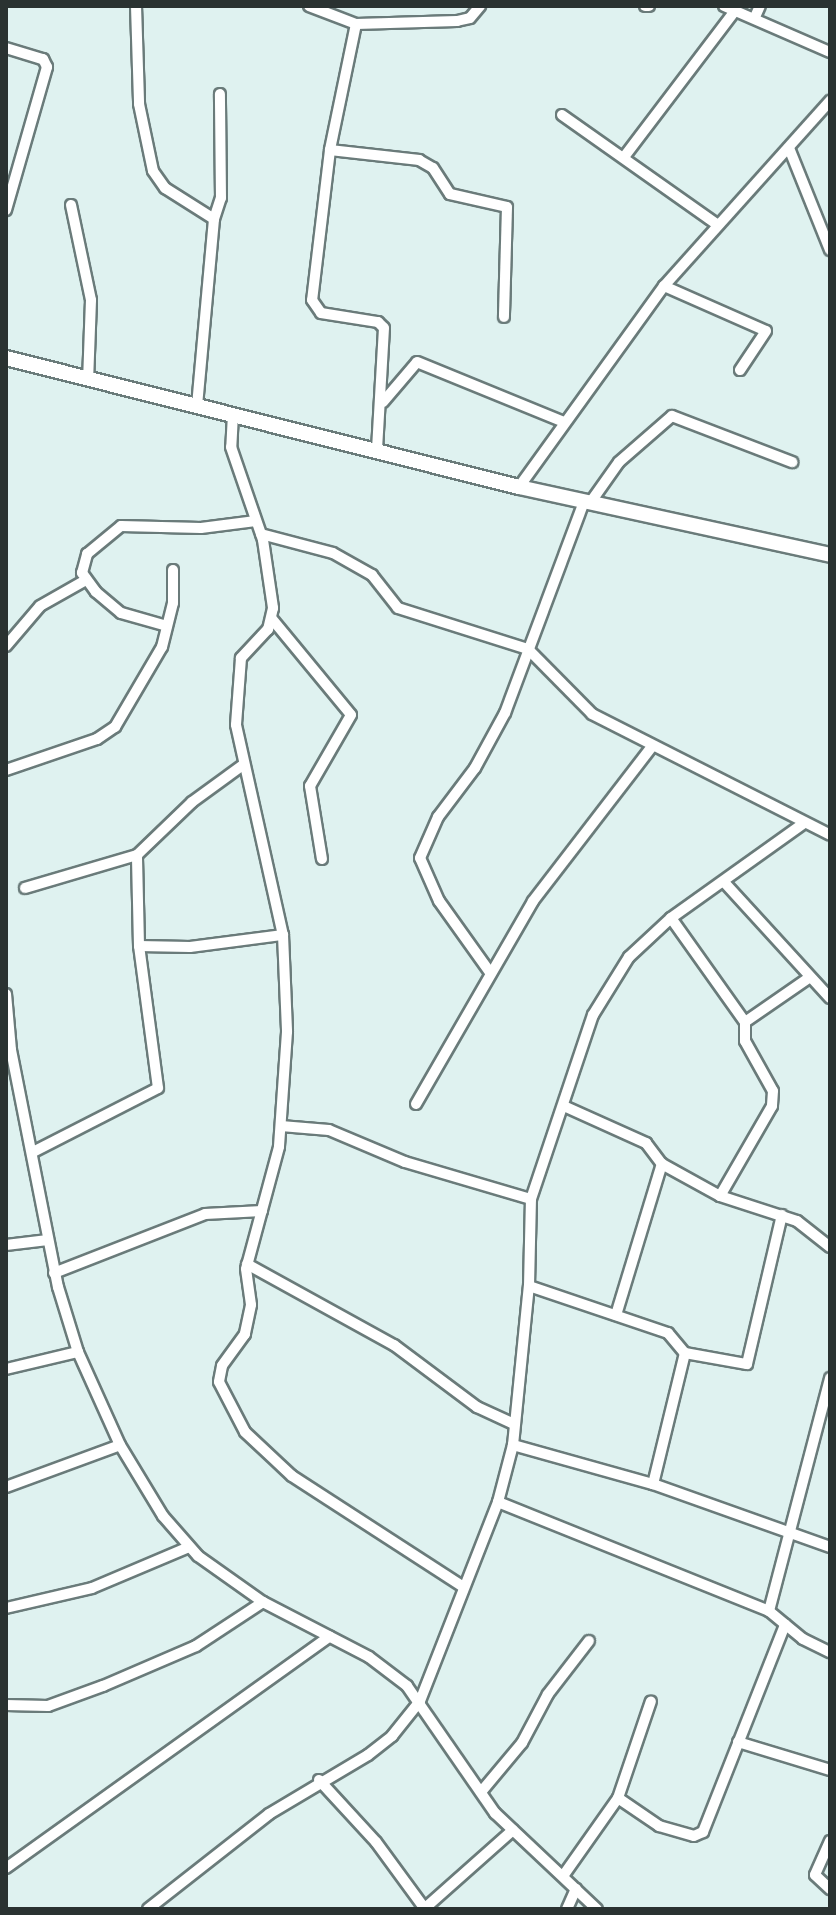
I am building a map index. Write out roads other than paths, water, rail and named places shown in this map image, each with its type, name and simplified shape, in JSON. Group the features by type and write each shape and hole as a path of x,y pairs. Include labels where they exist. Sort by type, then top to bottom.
{"street":[{"path":"136,6 139,104 153,171 165,188 214,219"},
{"path":"309,6 356,24 457,21 470,18 480,6"},
{"path":"755,17 760,6"},
{"path":"624,157 730,8 830,52"},
{"path":"356,24 330,150 314,308 382,324 383,402 377,449"},
{"path":"6,48 43,59 47,67 6,210"},
{"path":"197,406 214,219 221,198 220,94"},
{"path":"519,487 664,286 830,101"},
{"path":"562,115 624,157 627,164 718,225"},
{"path":"789,148 830,250"},
{"path":"330,150 419,160 433,168 450,194 507,207 504,317"},
{"path":"71,205 91,300 88,380"},
{"path":"664,286 766,331 740,370"},
{"path":"6,358 519,487 830,555"},
{"path":"383,402 417,362 564,422"},
{"path":"233,414 231,447 261,534 272,619 351,715 310,786 322,859"},
{"path":"489,971 439,901 420,858 438,817 490,742 587,502 619,462 672,416 792,462"},
{"path":"84,581 87,554 115,527 201,528 256,521"},
{"path":"261,534 333,553 372,575 392,604 406,611 528,649 592,714 651,748 830,835"},
{"path":"6,770 109,732 154,663 167,626 173,570"},
{"path":"84,581 121,613 167,626"},
{"path":"6,646 40,606 84,581"},
{"path":"272,619 241,658 236,725 283,935 287,1032 281,1126 247,1264 251,1305 245,1334 219,1374 230,1410 292,1476 462,1586"},
{"path":"416,1104 489,971 565,856 651,748"},
{"path":"25,888 79,868 137,855 192,802 243,765"},
{"path":"148,1909 319,1780 392,1736 420,1701 462,1586 498,1502 513,1445 529,1286 531,1199 566,1107 579,1049 608,986 671,918 804,823"},
{"path":"35,1151 158,1088 139,946 137,855"},
{"path":"724,882 830,998"},
{"path":"671,918 745,1022 745,1041 771,1082 772,1106 720,1196"},
{"path":"139,946 190,947 283,935"},
{"path":"745,1022 810,977"},
{"path":"6,994 6,1018 35,1151 54,1273 78,1352 120,1445 189,1547 263,1602 369,1657 420,1701 481,1792 513,1830 597,1909"},
{"path":"566,1107 646,1143 662,1164 720,1196 782,1215 830,1247"},
{"path":"281,1126 329,1130 405,1162 531,1199"},
{"path":"616,1315 662,1164"},
{"path":"54,1273 205,1214 262,1211"},
{"path":"529,1286 668,1333 685,1353 747,1364 782,1215"},
{"path":"6,1245 48,1240"},
{"path":"247,1264 394,1345 477,1407 514,1424"},
{"path":"6,1369 78,1352"},
{"path":"653,1484 685,1353"},
{"path":"769,1611 787,1532 830,1378"},
{"path":"6,1487 120,1445"},
{"path":"513,1445 653,1484 830,1547"},
{"path":"498,1502 769,1611 785,1625 830,1652"},
{"path":"6,1608 92,1588 189,1547"},
{"path":"6,1705 48,1706 90,1691 196,1646 263,1602"},
{"path":"618,1798 659,1826 694,1836 703,1832 785,1625"},
{"path":"6,1868 330,1636"},
{"path":"481,1792 522,1743 548,1694 589,1641"},
{"path":"563,1876 618,1798 651,1701"},
{"path":"738,1742 830,1770"},
{"path":"319,1780 376,1842 424,1909 513,1830"},
{"path":"830,1841 815,1875 830,1889"},
{"path":"567,1909 576,1889"}]}
